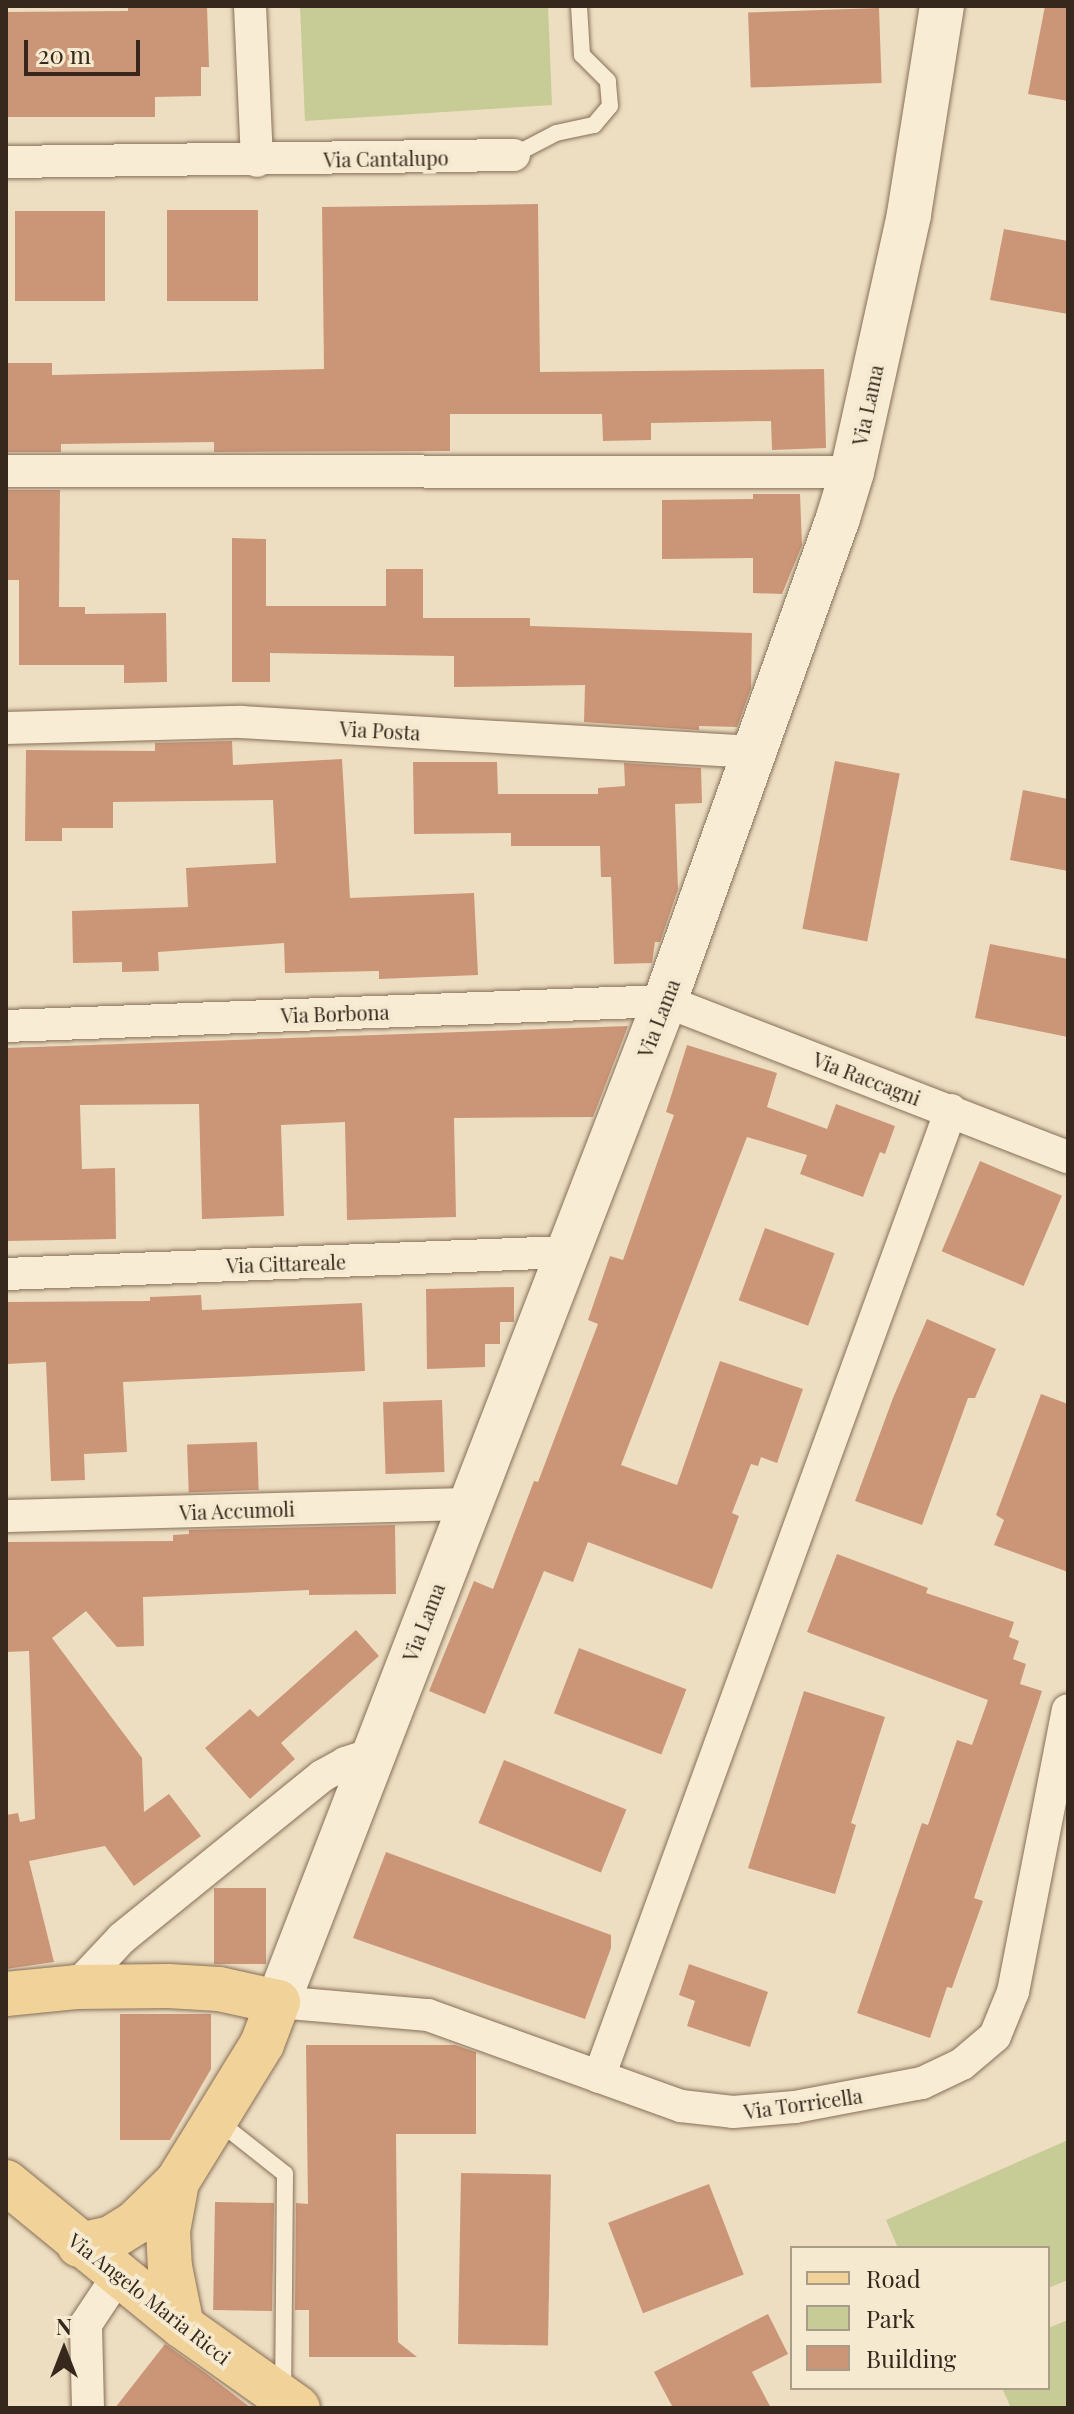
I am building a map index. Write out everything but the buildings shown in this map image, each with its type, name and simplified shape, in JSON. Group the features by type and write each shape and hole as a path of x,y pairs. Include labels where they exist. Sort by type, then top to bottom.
{"main road":[{"name":"Via Lama","path":"182,2326 170,2267 168,2231 177,2182 262,2044 370,1755 665,1001 852,472 909,214 942,6"},
{"path":"6,1994 76,1987 219,1989 278,2002"},
{"name":"Via Angelo Maria Ricci","path":"6,2182 79,2245 182,2326 291,2403"},
{"path":"79,2245 111,2238 135,2223 177,2182"}],"street":[{"path":"250,6 257,161"},
{"name":"Via Cantalupo","path":"6,162 257,161 514,155"},
{"path":"6,471 852,472"},
{"name":"Via Posta","path":"6,728 241,722 754,752"},
{"name":"Via Borbona","path":"6,1026 665,1001"},
{"name":"Via Raccagni","path":"665,1001 1068,1157"},
{"path":"599,2077 951,1110"},
{"name":"Via Cittareale","path":"6,1274 567,1252"},
{"name":"Via Accumoli","path":"6,1516 469,1504"},
{"name":"Via Torricella","path":"278,2002 428,2015 681,2106 733,2112 795,2107 922,2083 962,2064 995,2036 1013,1992 1068,1710"},
{"path":"76,1987 122,1938 322,1776 345,1763 370,1755"},
{"path":"88,2408 86,2324 118,2276"}],"lane":[{"path":"514,155 556,133 594,125 610,106 608,81 582,55 579,6"},
{"path":"217,2120 285,2174 291,2403"}],"green space":[{"path":"300,6 548,6 552,105 305,121"},
{"path":"1068,2140 1068,2280 1050,2287 1050,2246 897,2246 886,2220"},
{"path":"1068,2320 1068,2408 1011,2408 1003,2390 1050,2390 1050,2327"}]}
